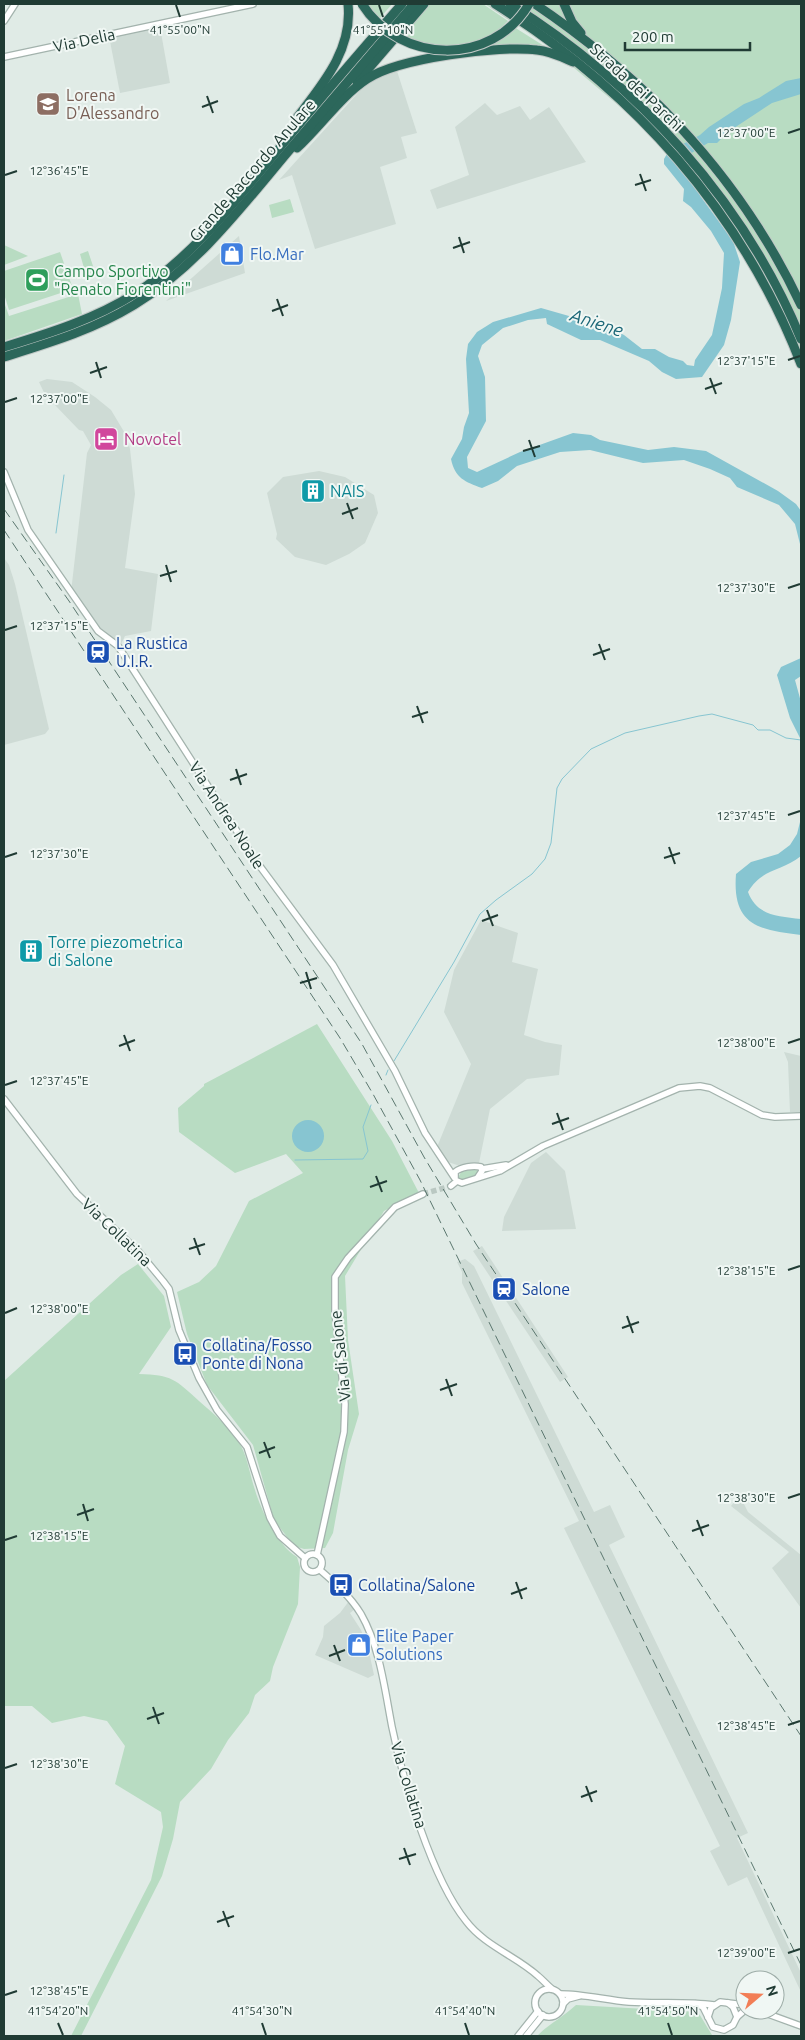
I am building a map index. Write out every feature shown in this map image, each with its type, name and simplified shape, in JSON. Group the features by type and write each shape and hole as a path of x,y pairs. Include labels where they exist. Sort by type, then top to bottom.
{"highway":[{"path":"259,172 266,156 309,102 337,61 347,33 348,4"},
{"path":"362,4 377,23 396,38 419,47 444,51 469,48 493,39 513,24 529,4"},
{"name":"Grande Raccordo Anulare","path":"4,347 83,321 138,292 191,249 402,4"},
{"name":"Grande Raccordo Anulare","path":"4,357 88,329 151,294 204,248 272,172 414,4"},
{"path":"272,172 309,138 340,104 424,4"},
{"path":"495,4 563,50 722,174 767,241 801,304"},
{"name":"Strada dei Parchi","path":"510,4 544,26 601,71 672,134"},
{"name":"Strada dei Parchi","path":"521,4 574,41 625,83 708,173 801,325"},
{"path":"535,4 616,64"},
{"path":"564,4 577,28 616,64 672,134 715,204 755,252 801,364"},
{"path":"340,104 365,80 384,69 431,58 498,50 528,49 551,53 583,66"},
{"name":"Strada dei Parchi","path":"755,252 801,339"}],"street":[{"path":"4,21 15,4"},
{"name":"Via Delia","path":"4,57 253,4"},
{"name":"Via Andrea Noale","path":"4,472 28,530 98,631 118,646 256,861 333,965 395,1071 425,1133 456,1179"},
{"path":"456,1179 462,1182 500,1171 543,1146 683,1087 700,1086 710,1088 766,1116 801,1116"},
{"name":"Via Collatina","path":"4,1099 77,1194 139,1252 164,1281 169,1289 179,1330 198,1378 217,1410 238,1434 250,1456 270,1518 280,1536 305,1558"},
{"path":"445,1164 459,1169 476,1166 482,1169 492,1169 512,1164"},
{"path":"451,1186 456,1179 459,1169"},
{"path":"478,1178 482,1174 482,1169"},
{"name":"Via di Salone","path":"317,1555 344,1432 343,1371 335,1312 334,1280 348,1258 390,1212 401,1203 423,1194"},
{"path":"311,1554 317,1555 322,1560 320,1570 314,1573 307,1570 304,1565 305,1558 311,1554"},
{"name":"Via Collatina","path":"320,1570 345,1592 368,1628 377,1658 396,1747 413,1803 438,1871 451,1898 466,1922 481,1936 538,1975 552,1989"},
{"path":"526,2036 540,2013 536,1999 540,1992 538,1975"},
{"path":"540,1992 552,1989 560,1994 631,2002 689,2002 714,2005"},
{"path":"560,1994 563,2004"},
{"path":"540,2013 557,2015 568,1999 582,1996"},
{"path":"689,2002 703,2007 713,2027 724,2030 733,2025 736,2020"},
{"path":"708,2019 709,2012 714,2005 720,2002 735,2004"},
{"path":"728,2003 735,2012"},
{"path":"518,2036 540,2013"},
{"path":"784,2020 801,2026"}],"shaded area":[{"path":"160,27 170,83 120,93 109,36"},
{"path":"397,71 417,133 401,137 407,158 380,167 396,224 315,249 292,175 279,180 366,84 380,75"},
{"path":"485,103 497,115 520,106 530,120 549,107 586,162 437,209 430,190 469,175 455,127"},
{"path":"239,236 245,273 166,301"},
{"path":"47,379 72,382 111,410 126,435 130,449 135,494 125,568 158,574 151,631 125,636 119,648 102,635 71,592 87,453 91,445 83,431 79,430 54,404 50,405 39,382"},
{"path":"319,471 345,477 374,495 378,513 365,543 349,554 326,565 295,557 276,539 277,534 267,493 283,477"},
{"path":"4,558 9,565 15,584 49,729 45,734 4,745"},
{"path":"481,920 518,933 512,962 538,969 524,1035 562,1045 559,1075 527,1079 490,1109 479,1163 457,1165 448,1162 437,1147 471,1064 444,1012 454,970"},
{"path":"784,1052 801,1056 801,1112 790,1112 788,1062"},
{"path":"546,1152 565,1171 576,1229 502,1231 504,1217 531,1163"},
{"path":"482,1246 568,1377 560,1382 473,1251"},
{"path":"465,1259 474,1266 594,1512 610,1505 625,1537 609,1545 748,1833 737,1838 801,1973 801,1992 747,1877 728,1886 710,1851 720,1846 564,1528 579,1521 462,1283 462,1272 457,1262"},
{"path":"735,1501 744,1504 748,1512 801,1555 801,1608 772,1568 789,1552 731,1506"},
{"path":"349,1601 355,1609 350,1613 361,1630 368,1647 374,1675 368,1678 315,1655 323,1637 324,1626 340,1613"}],"green space":[{"path":"367,4 392,4 380,18"},
{"path":"428,4 483,4 508,21 497,31 484,38 471,43 457,45 428,44 401,34"},
{"path":"485,4 801,4 801,374 795,355 756,273 684,168 618,105 548,46"},
{"path":"514,27 552,51 474,49"},
{"path":"290,199 294,212 272,218 269,205"},
{"path":"4,245 28,256 4,265"},
{"path":"88,251 95,272 86,275 80,254"},
{"name":"Campo Sportivo \"Renato Fiorentini\"","path":"60,252 73,289 9,310 4,294 4,271"},
{"path":"78,294 82,314 4,341 4,302 9,316"},
{"path":"317,1024 392,1141 419,1193 384,1211 345,1276 348,1340 359,1414 348,1450 333,1533 325,1548 304,1549 294,1546 274,1520 253,1445 207,1385 187,1334 177,1292 199,1282 216,1266 249,1201 303,1173 286,1154 235,1173 179,1132 178,1108 204,1084"},
{"path":"475,1169 479,1171 477,1176 462,1181 458,1178 461,1172"},
{"path":"138,1264 164,1296 171,1327 139,1374 166,1377 178,1383 216,1416 237,1439 245,1456 253,1485 266,1518 277,1537 297,1557 300,1567 298,1604 273,1667 270,1681 255,1695 249,1713 228,1740 211,1769 180,1802 173,1839 162,1876 81,2036 71,2036 151,1880 163,1827 161,1812 115,1784 125,1746 107,1721 84,1716 52,1723 32,1706 4,1706 4,1381 121,1275"},
{"path":"576,2005 698,2012 712,2035 740,2036 537,2036"}],"water":[{"path":"801,78 801,94 772,103 728,132 717,143 708,143 680,160 701,197 733,241 740,262 731,320 724,345 702,377 676,379 662,372 649,361 600,340 581,340 547,324 546,318 528,320 503,328 482,345 478,356 485,377 486,421 467,457 468,468 477,472 520,452 573,433 591,435 600,440 648,450 674,447 706,451 778,491 796,504 801,511 801,548 795,524 779,505 737,487 730,478 684,460 643,463 590,450 560,452 517,466 498,481 482,488 471,484 458,475 451,459 462,439 469,413 466,359 468,344 477,332 493,322 541,308 569,316 587,327 608,327 624,335 642,349 655,349 669,357 683,361 687,365 694,366 695,360 712,335 722,288 724,253 711,231 691,207 683,201 684,189 664,164 664,159 668,152 700,135 744,104 759,98 786,81"},
{"path":"801,658 801,676 795,680 801,702 801,740 790,718 777,675 781,667"},
{"path":"801,818 801,856 759,878 748,892 757,906 763,910 776,915 801,919 801,935 772,931 751,922 743,914 738,904 736,874 751,862 778,854 790,845 797,834"},
{"path":"308,1120 320,1124 324,1136 320,1148 308,1152 296,1148 292,1136 296,1124"}],"waterway":[{"path":"56,533 64,475"},
{"path":"394,1061 454,962 480,914 532,874 545,859 551,843 557,788 562,779 591,749 625,733 712,714 753,725 758,730 770,730 786,738 801,740"},
{"path":"386,1075 388,1070"},
{"path":"295,1160 363,1159 368,1151 363,1127 371,1105"}],"tunnel":[{"path":"423,1194 451,1186"}],"railway":[{"path":"4,509 69,601 362,1044 424,1157 476,1244 801,1736"},
{"path":"4,530 340,1038 373,1094 420,1180 801,1965"}],"place":[{"name":"Lorena D'Alessandro","path":"48,104"},
{"name":"Flo.Mar","path":"232,254"},
{"name":"Campo Sportivo \"Renato Fiorentini\"","path":"37,280"},
{"name":"Novotel","path":"106,439"},
{"name":"NAIS","path":"313,491"},
{"name":"La Rustica U.I.R.","path":"98,652"},
{"name":"Torre piezometrica di Salone","path":"31,951"},
{"name":"Salone","path":"504,1289"},
{"name":"Collatina/Fosso Ponte di Nona","path":"185,1354"},
{"name":"Collatina/Salone","path":"341,1585"},
{"name":"Elite Paper Solutions","path":"359,1645"}],"water label":[{"name":"Aniene","path":"597,322"}]}
